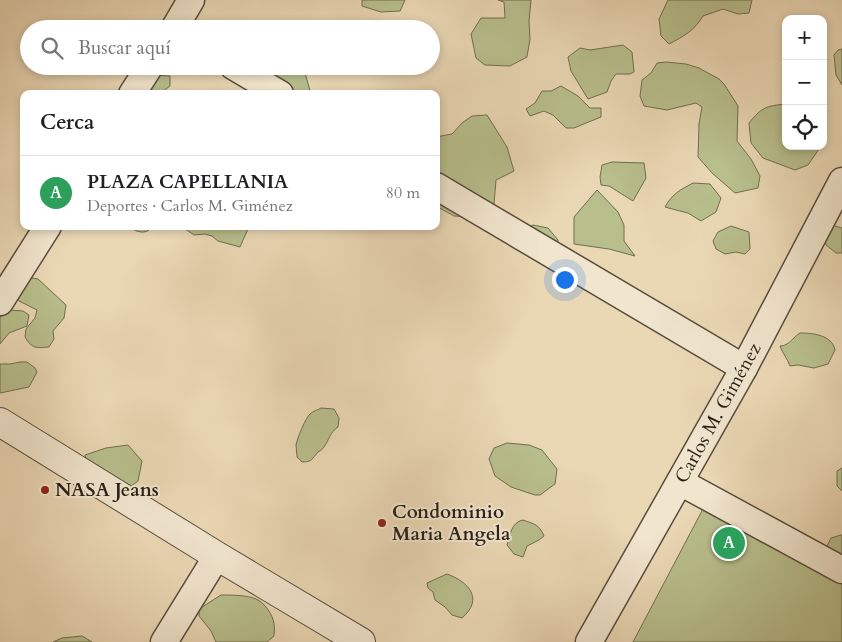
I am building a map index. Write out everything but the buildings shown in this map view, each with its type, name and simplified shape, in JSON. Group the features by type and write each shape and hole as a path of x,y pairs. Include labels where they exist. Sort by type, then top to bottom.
{"street":[{"path":"180,20 192,0"},
{"path":"135,90 144,75"},
{"path":"248,75 273,90"},
{"name":"Carlos M. Giménez","path":"589,642 744,368 842,181"},
{"path":"440,188 744,368"},
{"path":"0,302 45,230"},
{"path":"0,422 361,642"},
{"path":"680,482 842,570"},
{"path":"164,642 217,556"}],"green space":[{"path":"362,0 405,0 400,11 381,12 362,6"},
{"path":"498,0 531,0 530,39 527,57 510,66 485,65 476,58 471,34 481,18 505,18 504,2"},
{"path":"668,0 752,0 749,13 738,14 723,9 703,16 684,36 669,44 661,36 659,19"},
{"path":"623,45 632,52 634,72 630,74 616,74 607,92 588,99 571,71 568,57 580,48 590,50"},
{"path":"842,49 842,85 836,75 834,55 838,50"},
{"path":"657,63 686,64 699,68 719,79 724,84 738,106 737,141 751,159 760,176 758,188 735,193 712,173 698,157 699,124 702,107 696,103 667,110 644,106 640,96 642,80 651,73"},
{"path":"140,75 170,76 170,86 164,90 127,90"},
{"path":"266,75 306,75 310,90 275,90"},
{"path":"561,86 578,96 590,108 601,108 601,117 574,128 566,128 553,115 544,111 530,116 526,109 535,103 542,91 551,91"},
{"path":"782,105 782,150 818,150 808,165 795,170 763,158 751,143 749,123 761,110"},
{"path":"487,115 507,147 514,171 496,180 494,204 487,212 473,217 454,216 440,208 440,136 452,134 472,116"},
{"path":"612,162 644,163 646,178 633,201 609,186 601,185 602,165"},
{"path":"693,183 710,184 721,198 716,212 701,221 688,213 665,207 677,193"},
{"path":"597,190 618,212 624,225 624,241 635,256 609,249 574,244 574,217"},
{"path":"533,225 548,228 558,240 557,248 525,229"},
{"path":"832,225 842,228 842,253 836,253 826,245 824,234"},
{"path":"731,226 749,232 750,249 745,254 736,252 725,254 716,249 713,241 718,232"},
{"path":"187,230 248,230 240,247 218,241 212,236 205,234 194,235"},
{"path":"27,277 38,279 66,305 64,318 53,331 54,339 49,347 35,347 25,337 26,329 35,318 37,310 19,301 14,290"},
{"path":"9,310 23,311 29,315 27,326 9,333 0,344 0,317"},
{"path":"800,333 816,334 830,341 835,350 828,364 814,368 798,365 790,366 780,346 788,343"},
{"path":"27,362 37,372 29,387 0,393 0,364"},
{"path":"321,408 334,409 339,418 338,427 331,434 324,448 310,461 302,462 297,457 296,445 298,438 308,416"},
{"path":"507,443 529,445 542,450 557,469 555,484 540,495 535,495 511,487 495,476 489,459 494,448"},
{"path":"128,445 142,461 138,481 122,493 90,476 85,455 106,448"},
{"path":"842,468 842,491 837,486 837,471"},
{"path":"704,507 842,578 842,642 633,642"},
{"path":"523,520 538,527 544,536 527,546 523,557 514,554 507,545 513,526"},
{"path":"842,535 842,564 826,548 831,538"},
{"path":"447,574 462,582 471,592 472,604 469,611 462,618 452,615 435,600 433,592 428,588 427,583"},
{"path":"221,595 244,596 259,601 265,606 272,617 274,636 267,642 216,642 211,631 199,616 199,609"},
{"path":"82,636 92,642 53,642 62,638"}],"place":[{"name":"NASA Jeans","path":"45,490"},
{"name":"Condominio Maria Angela","path":"382,523"},
{"name":"PLAZA CAPELLANIA","path":"729,543"}]}
